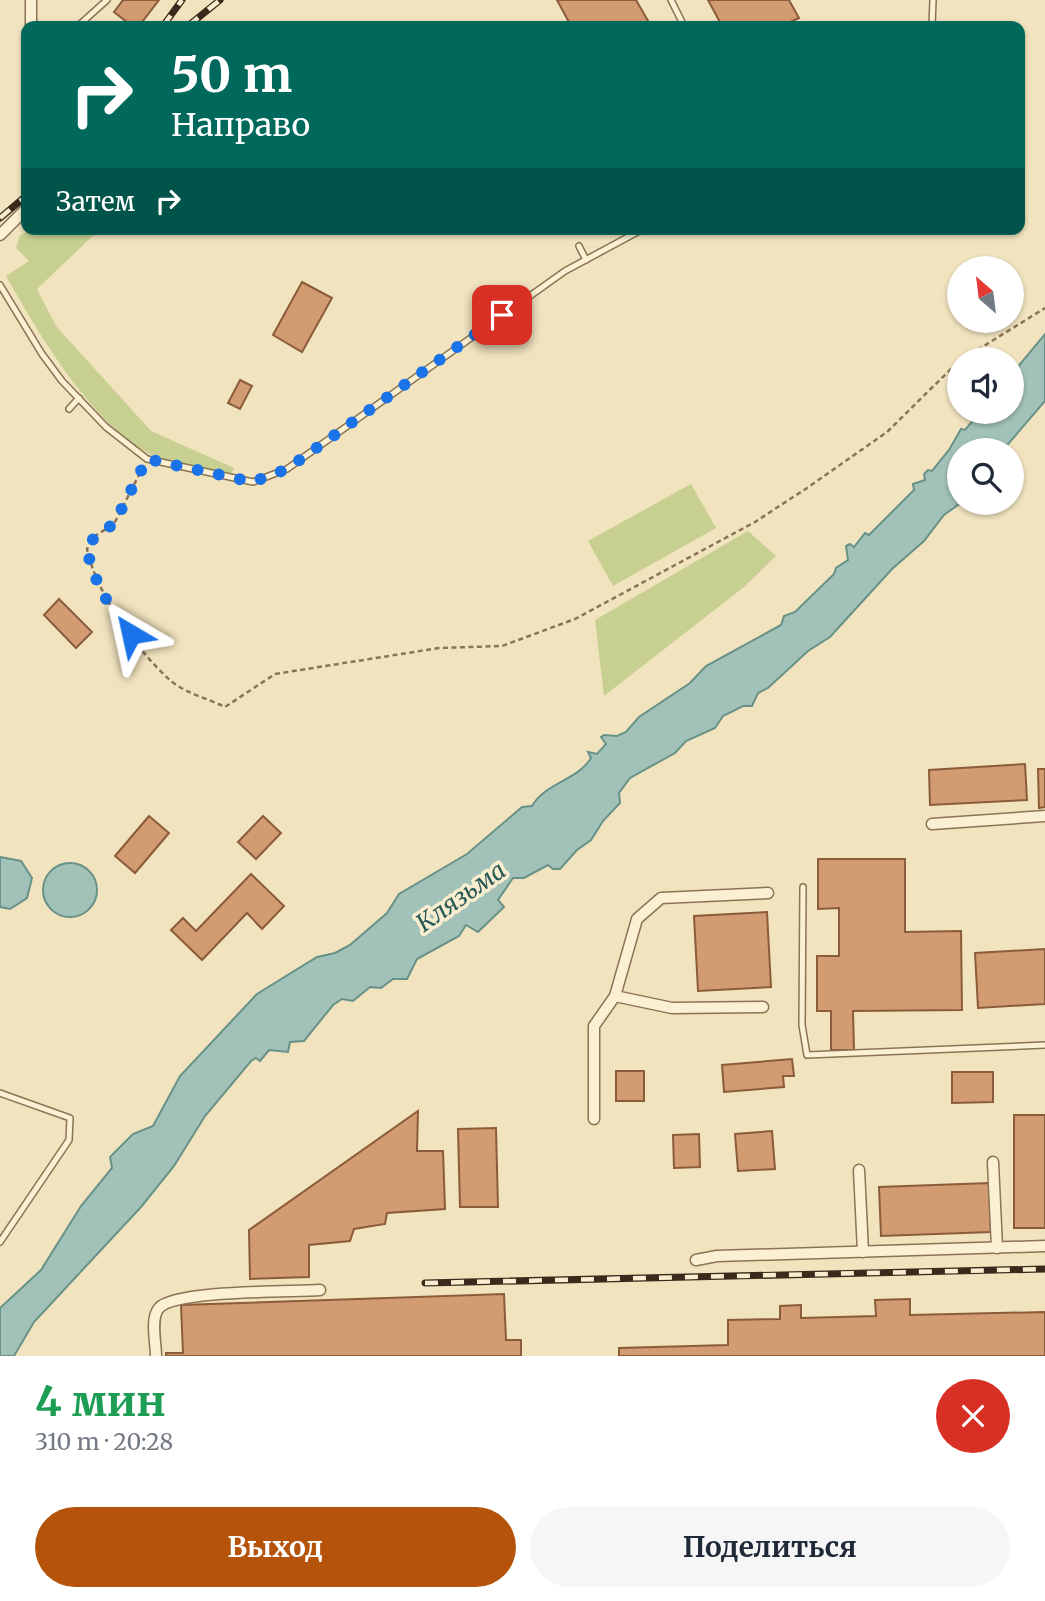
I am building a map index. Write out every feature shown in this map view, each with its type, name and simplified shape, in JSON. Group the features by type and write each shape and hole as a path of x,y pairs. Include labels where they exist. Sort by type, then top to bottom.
{"street":[{"path":"31,21 32,0"},
{"path":"0,235 21,214"},
{"path":"932,824 1045,816"},
{"path":"594,1119 594,1026 615,996 637,919 661,898 768,894"},
{"path":"615,996 672,1008 763,1007"},
{"path":"993,1162 997,1248"},
{"path":"859,1170 863,1252"},
{"path":"696,1260 717,1256 1045,1245"},
{"path":"156,1356 155,1317 160,1307 169,1302 193,1296 320,1290"}],"lane":[{"path":"84,21 107,0"},
{"path":"671,0 682,21"},
{"path":"932,21 933,0"},
{"path":"0,285 42,354 79,398 106,427 147,459 253,482 287,469 502,315 586,260 632,235"},
{"path":"579,246 586,260"},
{"path":"69,409 79,398"},
{"path":"803,887 802,1025 807,1055 1045,1045"},
{"path":"0,1093 70,1118 69,1140 0,1242"}],"path":[{"path":"982,347 1045,308"},
{"path":"147,459 114,524 95,536 87,549 91,570 117,618 173,682 225,707 275,674 439,648 502,646 575,619 755,522 807,488 887,432 947,374"}],"green space":[{"path":"20,235 94,235 37,289 56,326 151,431 234,468 231,474 177,463 148,453 126,438 85,397 50,349 6,276 29,261 16,248"},
{"path":"691,484 716,528 613,586 588,541"},
{"path":"748,531 776,556 744,587 604,696 595,620"}],"water":[{"path":"1045,334 1045,401 1013,438 956,438 961,429 965,430 970,424 1024,424 1024,359"},
{"name":"Клязьма","path":"947,452 947,513 924,541 892,569 830,637 808,651 768,688 758,693 752,706 743,706 723,716 715,728 686,741 675,753 630,778 619,793 620,803 603,821 591,840 577,850 560,869 553,869 548,865 524,878 513,878 498,900 504,907 478,932 466,925 459,936 417,959 407,979 393,979 381,988 370,987 353,1001 342,999 333,1005 304,1041 290,1042 288,1052 269,1050 260,1061 256,1058 251,1061 205,1116 174,1166 141,1207 34,1322 14,1356 0,1356 0,1308 41,1270 81,1206 112,1168 110,1157 133,1134 153,1126 180,1076 257,994 317,957 335,953 350,945 387,913 399,894 467,854 522,807 532,806 545,792 578,772 591,758 588,752 597,754 606,744 601,737 617,736 626,732 639,717 690,683 706,666 781,625 784,616 795,612 834,574 836,568 848,560 846,546 850,544 854,547 865,533 869,535 914,490 913,484 925,480 924,474 928,470 932,471"},
{"path":"0,857 21,861 32,878 27,898 10,909 0,907"},
{"path":"70,863 89,871 97,890 89,909 70,917 51,909 43,890 51,871"}],"building":[{"path":"123,0 159,0 143,21 126,21 114,12"},
{"path":"557,0 636,0 648,21 568,21"},
{"path":"708,0 789,0 799,18 793,21 719,21"},
{"path":"302,282 332,298 302,352 273,335"},
{"path":"240,380 252,386 240,409 228,403"},
{"path":"59,599 92,632 76,648 44,615"},
{"path":"1025,764 1027,800 930,805 929,770"},
{"path":"1038,769 1045,769 1045,807 1039,808"},
{"path":"149,816 169,833 135,873 115,856"},
{"path":"263,816 281,833 256,859 238,842"},
{"path":"818,859 905,859 905,932 961,931 962,1010 853,1011 854,1050 831,1050 831,1011 817,1011 817,956 839,956 839,908 818,909"},
{"path":"251,874 284,906 262,929 247,913 202,960 171,930 183,918 196,931"},
{"path":"767,912 771,987 698,991 694,916"},
{"path":"1045,949 1045,1004 978,1008 975,953"},
{"path":"792,1059 794,1076 783,1076 784,1087 724,1092 722,1065"},
{"path":"616,1071 644,1071 644,1101 616,1101"},
{"path":"952,1072 993,1072 993,1102 952,1103"},
{"path":"418,1111 417,1151 443,1151 445,1209 387,1213 385,1224 354,1229 350,1241 309,1245 309,1277 250,1279 249,1230"},
{"path":"1014,1115 1045,1115 1045,1228 1014,1228"},
{"path":"496,1128 498,1207 460,1207 458,1129"},
{"path":"772,1131 775,1169 738,1171 735,1134"},
{"path":"699,1134 700,1167 674,1168 673,1135"},
{"path":"989,1183 991,1232 881,1236 879,1187"},
{"path":"504,1294 506,1340 521,1340 521,1356 166,1356 166,1353 183,1353 181,1305"},
{"path":"910,1299 910,1315 1045,1312 1045,1356 619,1356 619,1348 728,1345 728,1320 780,1319 780,1306 801,1305 801,1318 876,1316 875,1300"}],"railway":[{"path":"167,21 182,0"},
{"path":"194,21 220,0"},
{"path":"0,218 21,200"},
{"path":"425,1283 1045,1269"}],"route":[{"path":"131,634 117,618 91,570 87,549 95,536 114,524 147,459 229,479 253,482 287,469 502,315"}]}
